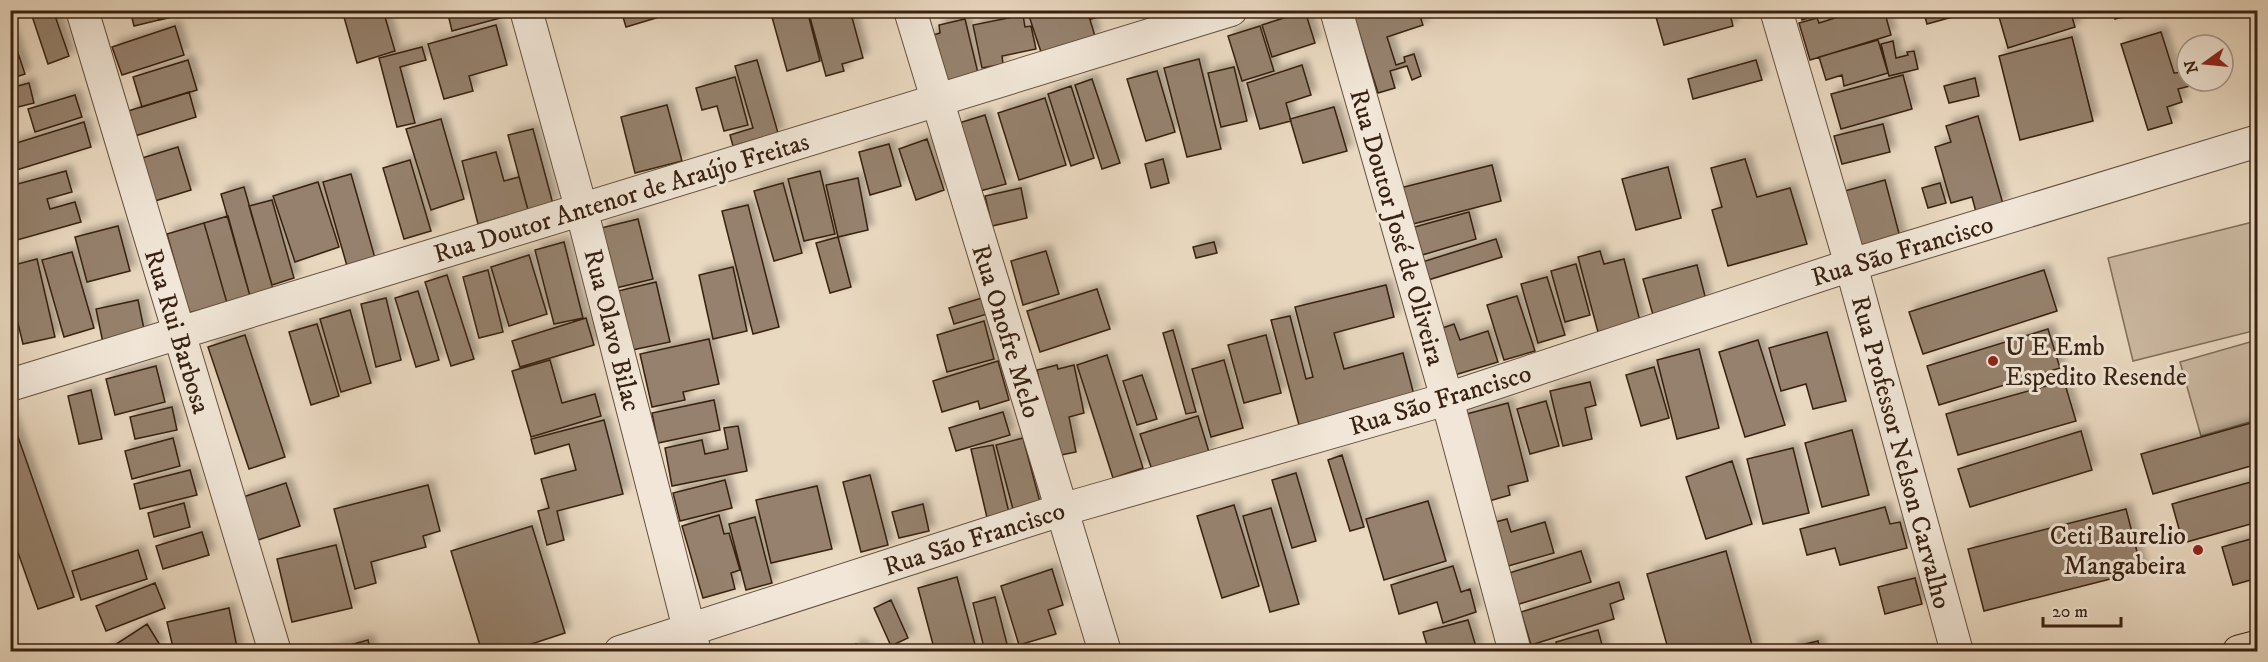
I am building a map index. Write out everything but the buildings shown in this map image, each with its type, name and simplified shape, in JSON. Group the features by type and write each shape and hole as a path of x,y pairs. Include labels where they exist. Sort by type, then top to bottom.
{"main road":[{"path":"2239,651 2258,646"}],"street":[{"name":"Rua Rui Barbosa","path":"82,10 275,651"},
{"name":"Rua Olavo Bilac","path":"526,10 581,208 692,640"},
{"name":"Rua Onofre Melo","path":"910,10 1105,651"},
{"name":"Rua Doutor Antenor de Araújo Freitas","path":"10,385 1232,10"},
{"name":"Rua Doutor José de Oliveira","path":"1336,10 1447,399 1515,651"},
{"name":"Rua Professor Nelson Carvalho","path":"1776,10 1851,265 1957,651"},
{"name":"Rua São Francisco","path":"620,651 692,640 1061,510 1447,399 1851,265 2258,141"}],"shaded area":[{"path":"2257,221 2257,330 2133,361 2108,258"},
{"path":"2257,340 2257,420 2201,436 2180,362"}],"place":[{"name":"U E Emb Espedito Resende","path":"1993,361"},
{"name":"Ceti Baurelio Mangabeira","path":"2198,550"}]}
